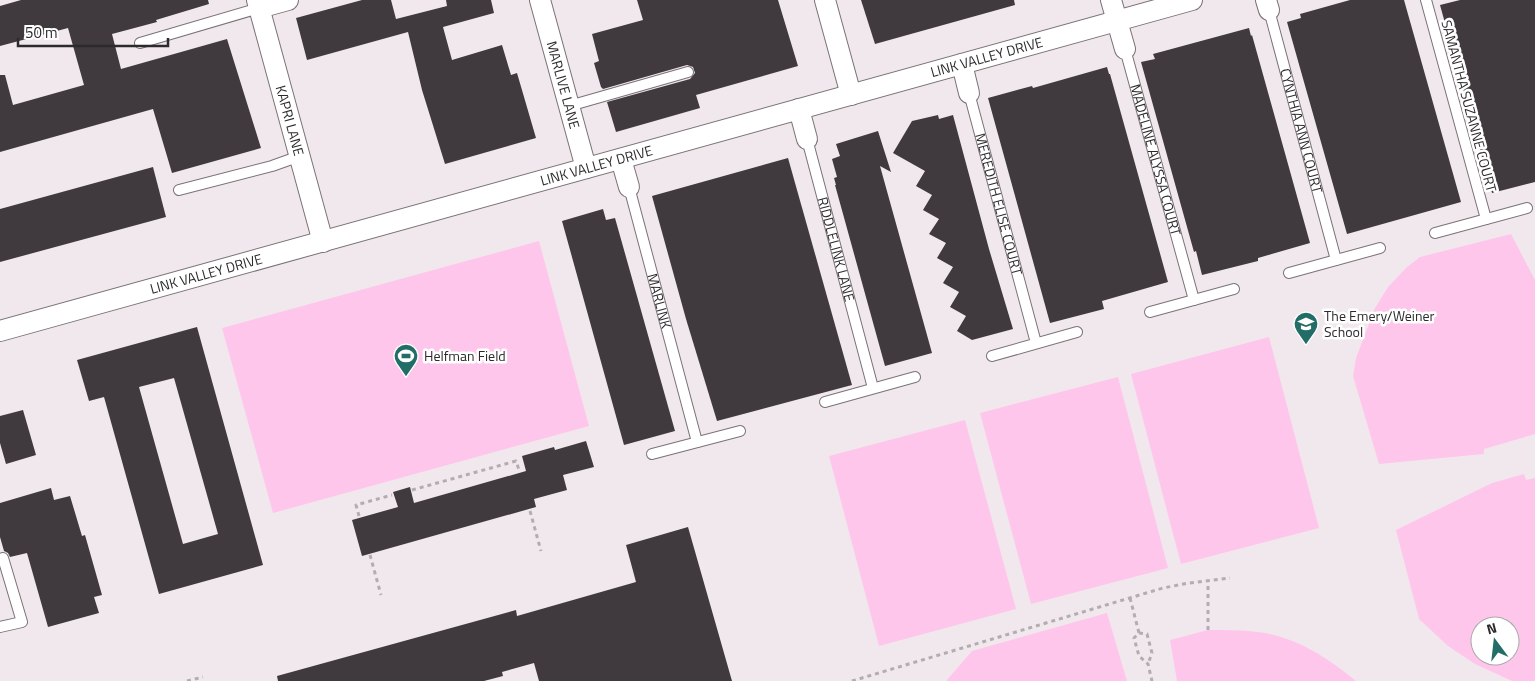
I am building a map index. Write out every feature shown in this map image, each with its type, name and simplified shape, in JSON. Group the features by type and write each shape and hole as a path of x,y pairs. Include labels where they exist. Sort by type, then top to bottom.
{"street":[{"path":"258,4 288,0"},
{"name":"MARLIVE LANE","path":"540,0 586,168"},
{"path":"825,0 851,95"},
{"name":"MADELINE ALYSSA COURT","path":"1111,0 1125,50"},
{"name":"LINK VALLEY DRIVE","path":"1,328 323,242 1192,0"},
{"name":"KAPRI LANE","path":"258,4 323,242"},
{"name":"MEREDITH ELISE COURT","path":"962,64 969,93"},
{"name":"RIDDLELINK LANE","path":"799,109 807,139"},
{"name":"MARLINK","path":"621,159 628,187"}],"lane":[{"name":"SAMANTHA SUZANNE COURT","path":"1426,0 1486,219"},
{"path":"140,43 258,4"},
{"name":"CYNTHIA ANN COURT","path":"1267,5 1336,260"},
{"name":"MADELINE ALYSSA COURT","path":"1125,50 1194,300"},
{"path":"569,106 688,72"},
{"name":"MEREDITH ELISE COURT","path":"969,93 1036,343"},
{"name":"RIDDLELINK LANE","path":"807,139 873,388"},
{"path":"178,190 272,166 300,156"},
{"name":"MARLINK","path":"628,187 697,442"},
{"path":"1435,233 1527,208"},
{"path":"1289,273 1380,248"},
{"path":"1150,312 1234,289"},
{"path":"992,356 1077,332"},
{"path":"825,402 914,377"},
{"path":"652,454 740,430"},
{"path":"0,559 3,558 22,622 0,627"}],"path":[{"path":"412,490 516,461 519,470"},
{"path":"359,516 356,505 392,495"},
{"path":"530,511 541,551"},
{"path":"370,555 381,595"},
{"path":"852,681 1163,588 1230,578"},
{"path":"1208,580 1208,630"},
{"path":"1130,598 1139,632"},
{"path":"1139,632 1147,634 1152,653 1148,664 1152,681"},
{"path":"1139,632 1134,638 1139,656 1148,664"},
{"path":"187,681 203,677"}],"shaded area":[{"path":"1511,234 1535,280 1535,434 1484,449 1484,454 1379,464 1353,376 1356,358 1375,308 1388,287 1407,267 1420,257"},
{"name":"Helfman Field","path":"539,241 589,426 273,513 222,328"},
{"path":"1269,337 1319,528 1181,564 1131,374"},
{"path":"1118,377 1168,568 1031,604 980,413"},
{"path":"965,420 1016,609 879,646 829,456"},
{"path":"1524,474 1526,480 1535,478 1535,681 1512,681 1479,666 1520,666 1520,616 1470,616 1470,661 1448,646 1419,619 1396,530 1492,483"},
{"path":"1107,613 1127,681 946,681 972,651"},
{"path":"1208,630 1239,630 1285,638 1322,656 1356,681 1177,681 1170,640"}],"building":[{"path":"21,0 208,0 209,4 156,20 157,22 112,34 121,69 227,39 261,148 172,173 153,109 0,152 0,75 5,75 13,105 84,85 68,28 0,46 0,6"},
{"path":"362,0 391,0 396,19 447,6 446,0 491,0 494,13 443,27 452,60 502,45 511,75 517,73 536,138 445,164 422,90 408,32 307,60 296,18"},
{"path":"637,0 778,0 798,66 696,95 700,108 616,132 607,102 690,79 695,73 693,67 687,65 603,89 601,87 594,63 599,61 592,34 643,20"},
{"path":"861,0 1014,0 1015,5 875,44"},
{"path":"1350,0 1404,0 1461,202 1347,234 1287,22 1301,18 1300,14"},
{"path":"1460,0 1535,0 1535,182 1492,193 1440,5"},
{"path":"1249,28 1310,243 1258,258 1258,261 1202,275 1141,62 1155,59 1153,54"},
{"path":"1107,67 1168,282 1102,301 1104,309 1050,323 988,98 1032,86 1033,88"},
{"path":"938,115 939,119 953,115 989,249 1013,329 972,340 957,331 966,316 950,307 959,292 943,283 953,267 937,258 946,243 929,234 939,219 923,210 932,195 916,186 925,171 893,153 912,121"},
{"path":"878,131 891,172 880,166 932,353 885,366 835,185 834,178 837,177 832,159 840,156 836,144"},
{"path":"788,158 852,385 717,421 652,196"},
{"path":"153,167 166,217 0,262 0,209"},
{"path":"603,209 606,220 615,218 675,431 624,445 562,221"},
{"path":"197,327 263,565 159,594 104,397 89,401 77,360","holes":["174,378 218,534 183,544 139,387"]},
{"path":"23,410 36,455 6,464 0,443 0,416"},
{"path":"586,441 594,467 563,475 567,490 534,499 536,507 362,556 352,520 398,507 393,492 410,487 414,503 526,471 522,456 554,447 555,450"},
{"path":"51,488 54,500 70,496 82,536 85,535 102,595 94,597 99,613 48,627 27,553 10,557 4,551 0,537 0,503"},
{"path":"688,527 732,681 539,681 534,663 502,672 503,676 484,681 278,681 277,676 516,610 517,616 636,582 626,545"}],"place":[{"name":"The Emery/Weiner School","path":"1306,345"},
{"name":"Helfman Field","path":"406,377"}]}
